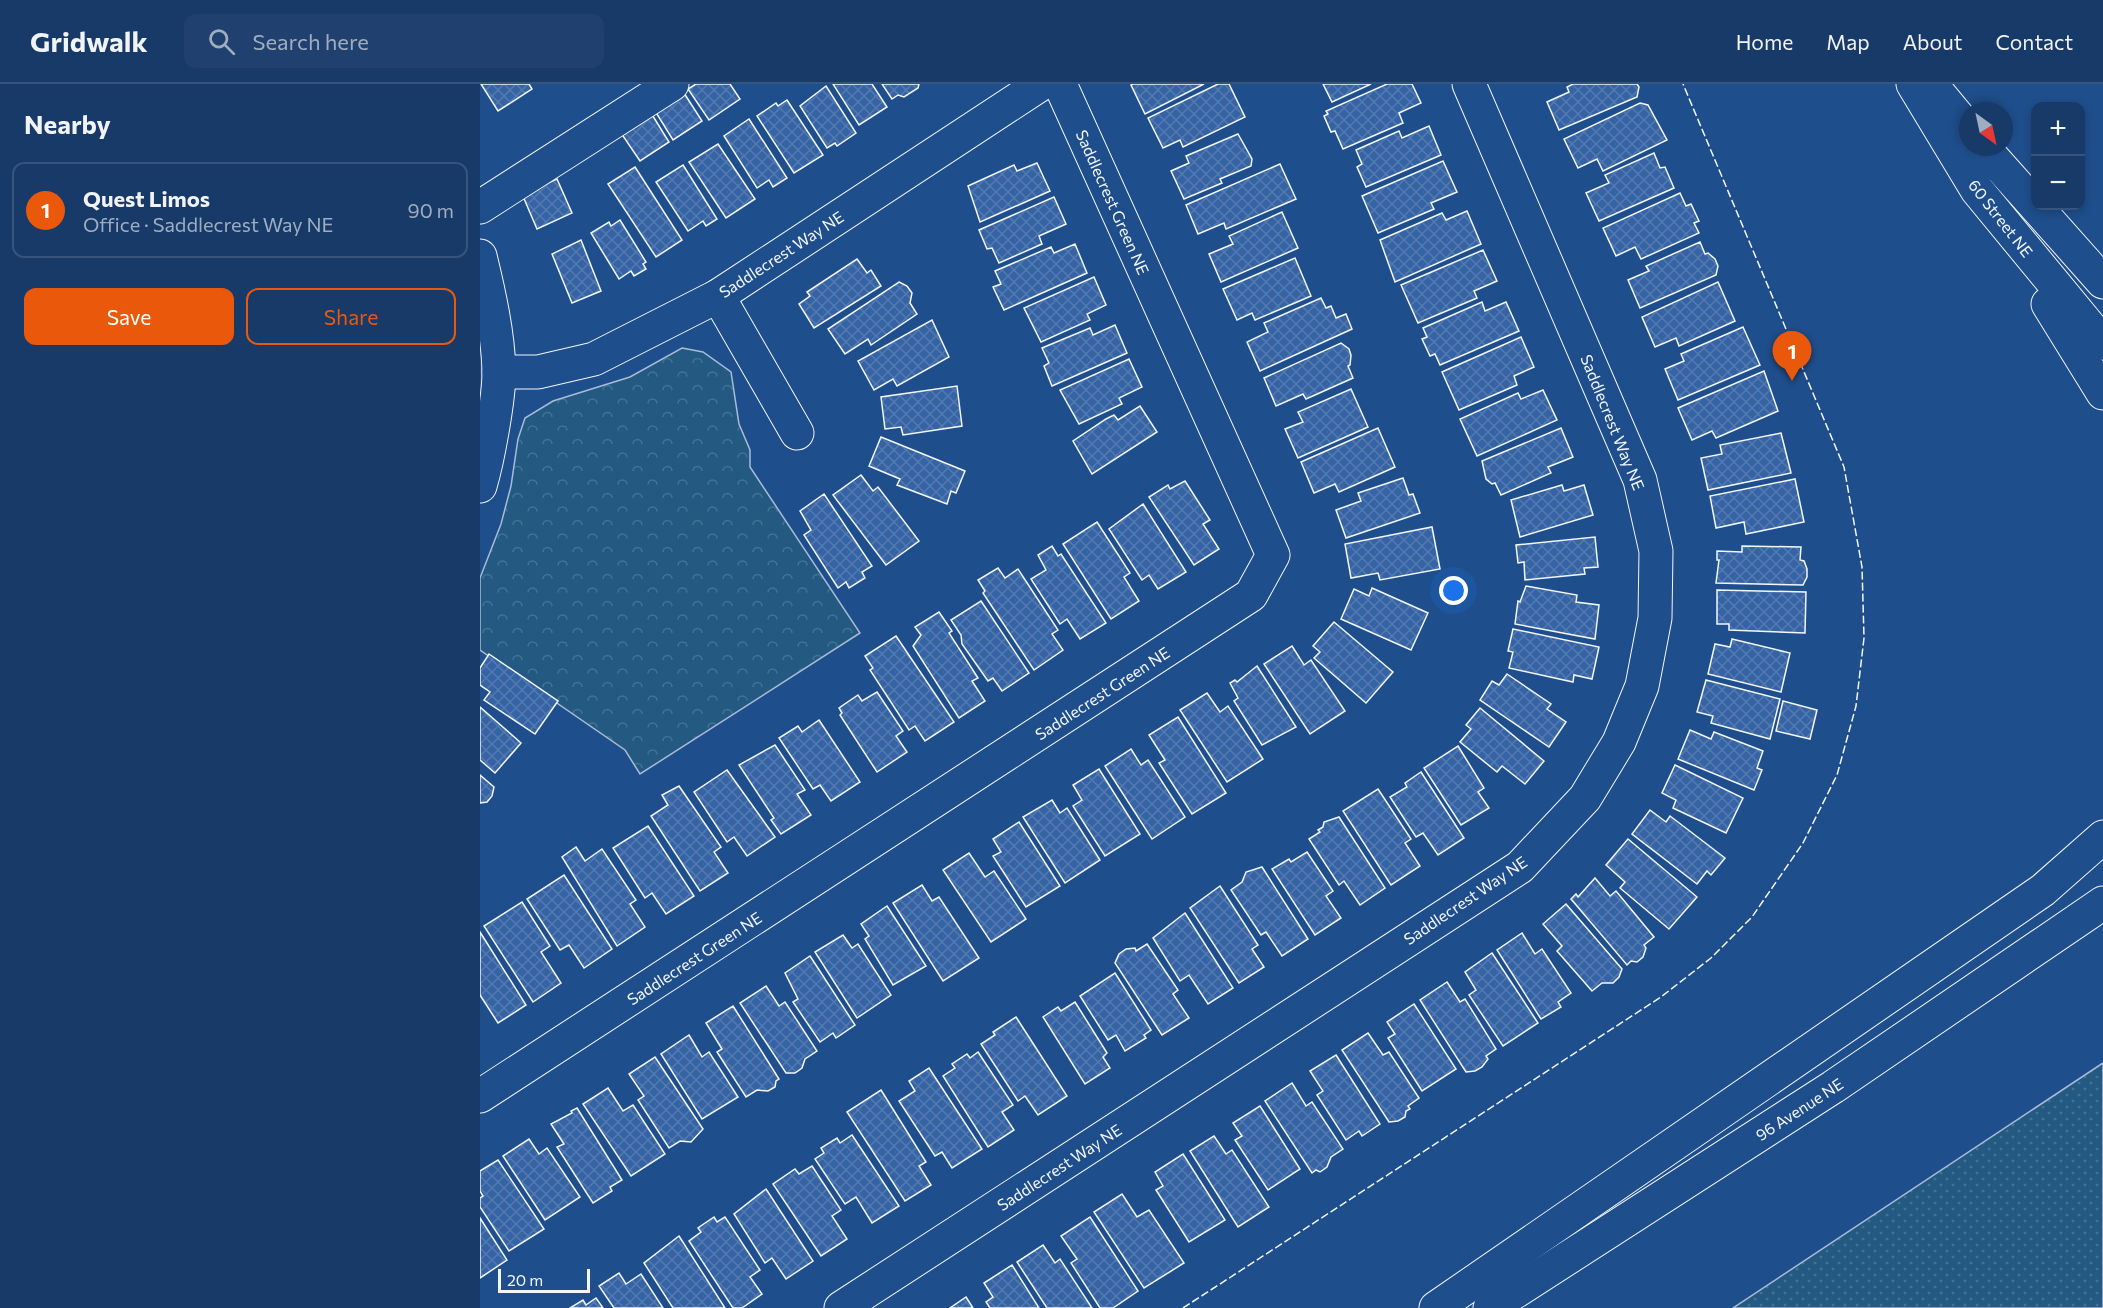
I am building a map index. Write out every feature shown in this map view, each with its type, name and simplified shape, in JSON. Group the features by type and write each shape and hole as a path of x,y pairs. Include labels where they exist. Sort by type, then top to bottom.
{"street":[{"path":"480,207 672,84"},
{"name":"Saddlecrest Way NE","path":"499,372 538,372 594,358 718,296 1041,84"},
{"name":"Saddlecrest Green NE","path":"480,1096 1251,595 1273,555 1060,84"},
{"name":"Saddlecrest Way NE","path":"841,1308 1520,867 1585,798 1618,742 1642,686 1654,618 1656,551 1640,480 1469,84"},
{"name":"60 Street NE","path":"1913,84 1977,190 2103,343"},
{"path":"1931,84 1959,118"},
{"name":"60 Street NE","path":"1991,156 2103,282"},
{"path":"1977,190 2103,393"},
{"path":"480,256 487,285 499,372 486,468 480,486"},
{"path":"718,296 797,433"},
{"path":"1437,1308 2043,890 2103,837"},
{"name":"96 Avenue NE","path":"1490,1308 1833,1087 2103,903"}],"green space":[{"path":"682,348 703,352 731,372 739,424 750,450 750,467 860,633 640,774 625,750 480,650 480,578 501,524 511,486 518,439 525,418 553,401 630,377"},
{"path":"2103,1063 2103,1308 1733,1308"}],"building":[{"path":"481,84 529,84 532,89 498,111"},
{"path":"696,84 730,84 740,99 709,120 688,89"},
{"path":"833,84 872,84 887,107 859,125"},
{"path":"882,84 919,84 918,88 904,97 898,95 892,99"},
{"path":"1204,84 1145,114 1131,85"},
{"path":"1218,84 1229,84 1245,117 1183,147 1180,140 1163,148 1148,118"},
{"path":"1323,84 1371,84 1332,102"},
{"path":"1387,84 1412,84 1421,103 1399,113 1403,123 1343,149 1335,131 1331,132 1324,116 1328,114 1326,111"},
{"path":"1573,84 1637,84 1639,87 1637,97 1559,130 1547,102 1569,92 1567,87"},
{"path":"826,86 856,133 837,146 835,143 827,148 800,106"},
{"path":"684,93 702,121 673,140 655,111"},
{"path":"787,100 823,155 794,173 757,116 776,103 778,106"},
{"path":"1640,103 1648,105 1667,140 1603,171 1597,159 1578,168 1564,139"},
{"path":"651,113 669,142 640,161 621,133"},
{"path":"749,119 787,178 773,187 769,180 757,188 724,136"},
{"path":"1429,126 1441,155 1366,187 1357,167 1362,164 1356,150 1399,131 1402,138"},
{"path":"1238,134 1252,159 1251,166 1220,179 1222,183 1184,199 1171,171 1189,163 1186,156"},
{"path":"718,144 755,199 726,218 689,162"},
{"path":"1654,153 1660,168 1665,167 1674,188 1599,221 1586,193 1609,183 1605,175"},
{"path":"1443,161 1457,192 1431,203 1434,209 1378,233 1362,196"},
{"path":"1037,163 1050,191 980,222 968,186 1014,165 1017,171"},
{"path":"1280,164 1296,199 1226,229 1224,223 1198,234 1186,205"},
{"path":"683,165 717,219 706,226 703,221 688,231 656,182"},
{"path":"635,167 682,240 656,257 608,184"},
{"path":"557,179 572,213 537,229 522,194"},
{"path":"1680,193 1686,206 1691,204 1699,221 1694,223 1699,233 1641,259 1635,247 1616,256 1603,228"},
{"path":"1054,197 1066,224 1039,236 1042,244 999,263 992,248 987,249 979,230"},
{"path":"1467,211 1481,244 1395,282 1380,240 1442,213 1446,220"},
{"path":"1282,212 1298,248 1221,282 1209,254 1233,244 1229,236"},
{"path":"620,220 646,262 643,264 646,269 634,276 631,271 619,279 591,233 609,222 611,226"},
{"path":"581,240 601,291 572,303 552,254"},
{"path":"1700,242 1705,254 1708,253 1715,259 1718,266 1716,275 1640,308 1628,280 1649,271 1646,266"},
{"path":"1075,244 1087,273 1004,310 993,287 1001,284 995,271 1051,247 1054,253"},
{"path":"1483,250 1497,281 1474,291 1477,298 1418,323 1401,285"},
{"path":"1295,258 1311,296 1255,320 1252,313 1237,320 1223,289"},
{"path":"857,259 867,273 871,270 881,286 814,328 799,304 810,296 807,292"},
{"path":"1094,277 1106,305 1087,314 1090,320 1041,342 1024,308"},
{"path":"899,282 907,286 912,293 910,303 917,314 871,345 868,339 845,354 828,329"},
{"path":"1718,282 1735,321 1679,346 1676,338 1655,347 1642,317"},
{"path":"1321,298 1326,308 1331,306 1336,318 1346,314 1352,329 1260,371 1247,342 1268,332 1264,323"},
{"path":"1482,302 1485,311 1506,302 1519,331 1440,365 1435,354 1430,356 1422,339 1427,337 1423,328"},
{"path":"932,320 949,357 897,386 893,379 874,390 858,361"},
{"path":"1115,325 1127,353 1052,386 1044,366 1049,363 1042,348 1090,328 1093,335"},
{"path":"1743,327 1760,365 1678,400 1665,369 1684,361 1681,354"},
{"path":"1521,337 1534,367 1514,376 1517,385 1459,410 1442,372"},
{"path":"1341,343 1349,349 1351,355 1348,366 1353,378 1306,399 1303,394 1276,406 1264,378"},
{"path":"1129,359 1142,387 1119,398 1122,404 1079,424 1060,390"},
{"path":"1764,371 1778,411 1716,438 1712,431 1692,440 1678,408"},
{"path":"957,386 962,426 903,435 901,427 885,429 881,397"},
{"path":"1351,389 1368,427 1298,458 1285,429 1303,422 1298,412"},
{"path":"1543,390 1557,420 1477,456 1460,419 1518,393 1521,399"},
{"path":"1140,406 1157,432 1092,474 1073,441 1106,419 1114,415 1118,420"},
{"path":"1378,428 1395,467 1339,492 1335,484 1314,493 1301,462"},
{"path":"1561,428 1573,457 1548,467 1551,473 1501,495 1495,483 1492,484 1486,479 1482,461"},
{"path":"1781,433 1791,473 1708,490 1701,458 1722,454 1720,445"},
{"path":"881,437 965,471 956,493 951,491 947,504 897,485 900,479 869,466"},
{"path":"861,475 873,491 878,487 919,541 886,565 833,495"},
{"path":"1403,478 1409,495 1413,494 1420,513 1346,538 1336,510 1361,501 1358,493"},
{"path":"1795,479 1804,522 1746,534 1744,522 1716,528 1710,496"},
{"path":"1185,481 1210,520 1203,524 1219,549 1194,565 1149,497 1168,485 1170,489"},
{"path":"1562,485 1564,491 1584,485 1593,515 1520,537 1511,500"},
{"path":"824,494 872,566 862,572 865,578 849,588 846,582 838,588 804,535 811,530 800,511"},
{"path":"1143,504 1186,572 1158,589 1149,575 1142,580 1109,529"},
{"path":"1097,522 1130,573 1124,577 1139,601 1111,619 1063,544"},
{"path":"1432,527 1440,569 1380,580 1378,573 1351,578 1345,544"},
{"path":"1595,537 1598,567 1584,568 1585,574 1525,580 1524,562 1518,563 1516,545"},
{"path":"1052,546 1058,556 1061,554 1106,623 1080,639 1067,619 1060,624 1031,579 1046,570 1038,555"},
{"path":"1742,546 1801,547 1800,560 1804,561 1807,569 1807,577 1803,585 1716,583 1719,560 1717,560 1717,551 1742,552"},
{"path":"998,568 1005,578 1018,569 1058,630 1052,634 1063,650 1034,670 983,593 985,591 978,580"},
{"path":"1526,586 1577,595 1576,602 1599,605 1595,639 1515,624 1518,601 1520,602"},
{"path":"1372,588 1428,613 1411,650 1341,619 1354,589 1369,596"},
{"path":"1717,590 1806,592 1805,633 1729,630 1729,624 1717,624"},
{"path":"981,601 1029,673 1002,691 993,678 988,681 962,644 961,635 951,620"},
{"path":"939,612 952,631 949,633 978,678 972,681 985,701 959,718 913,646 921,635 915,627"},
{"path":"1334,622 1393,672 1366,703 1314,658 1320,652 1313,646"},
{"path":"1513,629 1599,647 1592,679 1574,675 1573,682 1509,668 1513,652 1508,651"},
{"path":"896,636 954,722 925,741 915,726 909,730 870,670 873,668 865,656"},
{"path":"1732,639 1790,653 1781,692 1708,674 1715,644 1730,647"},
{"path":"1292,646 1304,665 1311,660 1345,711 1310,734 1264,664"},
{"path":"489,654 558,701 535,734 484,700 490,692 480,685 480,668"},
{"path":"1257,666 1296,727 1262,745 1234,701 1238,698 1230,683 1235,680 1237,682"},
{"path":"1507,674 1551,704 1547,709 1566,722 1549,747 1480,700 1492,681 1499,685"},
{"path":"1706,680 1780,699 1770,739 1711,723 1713,716 1697,712"},
{"path":"877,692 903,731 896,736 907,752 877,772 840,715 842,713 839,708 858,695 862,701"},
{"path":"1207,693 1220,712 1228,706 1263,759 1227,782 1180,710"},
{"path":"1783,701 1817,710 1810,739 1776,731"},
{"path":"480,707 521,743 495,773 480,760"},
{"path":"1480,708 1544,761 1525,784 1502,766 1497,772 1460,742 1471,729 1466,725"},
{"path":"1178,717 1226,793 1192,814 1159,763 1165,760 1149,735"},
{"path":"819,720 860,782 831,801 820,785 813,789 779,738 798,726 802,732"},
{"path":"1690,730 1711,739 1714,732 1763,751 1757,768 1762,770 1754,790 1678,759"},
{"path":"775,745 805,790 797,794 811,815 781,834 771,820 774,818 739,765"},
{"path":"1458,746 1484,788 1478,792 1489,808 1461,825 1424,768"},
{"path":"1131,749 1141,765 1148,760 1185,817 1152,839 1105,766"},
{"path":"1675,765 1743,798 1726,833 1673,808 1676,800 1662,793"},
{"path":"1099,769 1140,834 1105,856 1073,806 1082,800 1073,785"},
{"path":"727,770 775,837 747,856 734,837 727,842 694,792"},
{"path":"1421,772 1464,838 1438,855 1423,833 1416,837 1390,797 1407,787 1405,783"},
{"path":"480,775 494,787 492,796 487,802 480,803"},
{"path":"679,786 721,847 714,852 728,873 700,891 651,816 668,805 662,795"},
{"path":"1378,789 1411,839 1405,843 1420,866 1391,885 1343,811"},
{"path":"1052,800 1060,813 1067,808 1100,860 1065,883 1023,817"},
{"path":"1650,810 1666,822 1670,816 1725,858 1711,875 1707,871 1697,884 1632,834"},
{"path":"1339,817 1385,888 1360,905 1344,881 1339,885 1309,839 1320,832 1318,830 1323,827 1324,822"},
{"path":"1019,822 1060,886 1026,907 993,856 1001,852 993,839"},
{"path":"648,826 694,896 666,914 652,893 645,898 613,848"},
{"path":"1628,839 1697,897 1669,929 1620,888 1625,882 1606,865"},
{"path":"576,847 585,861 602,849 636,900 630,904 645,927 617,946 562,857"},
{"path":"1307,852 1333,891 1326,896 1341,918 1315,935 1272,869 1289,859 1291,862"},
{"path":"969,853 985,877 994,871 1026,919 991,942 943,870"},
{"path":"1262,867 1308,939 1282,956 1266,932 1261,935 1231,890 1242,882 1246,872"},
{"path":"564,875 612,949 584,968 569,945 560,950 527,899"},
{"path":"1595,878 1610,896 1616,891 1654,937 1644,945 1646,948 1643,957 1637,962 1631,961 1627,965 1571,899 1576,894 1578,897"},
{"path":"922,885 932,901 939,897 979,958 943,981 893,903"},
{"path":"1220,886 1258,945 1252,949 1264,967 1239,983 1190,908"},
{"path":"522,902 550,946 541,952 561,983 533,1002 484,926"},
{"path":"1566,904 1622,969 1619,977 1613,983 1602,983 1592,991 1557,951 1562,946 1543,924"},
{"path":"887,906 926,966 893,985 865,939 869,936 861,924"},
{"path":"1185,913 1233,988 1208,1004 1189,975 1180,981 1153,938"},
{"path":"480,932 526,1005 498,1023 480,995"},
{"path":"1522,933 1535,954 1542,949 1571,993 1558,1002 1561,1007 1541,1019 1497,950"},
{"path":"843,935 852,948 858,944 891,995 857,1018 815,952"},
{"path":"1147,944 1178,990 1173,994 1189,1018 1162,1035 1115,963 1119,954 1126,949 1135,948 1136,951"},
{"path":"1492,953 1538,1023 1503,1046 1469,995 1476,990 1465,972"},
{"path":"810,956 855,1025 836,1038 833,1033 820,1042 793,1002 798,999 785,973"},
{"path":"1115,973 1151,1030 1144,1035 1146,1038 1125,1051 1116,1035 1108,1040 1080,996"},
{"path":"1447,982 1460,1002 1465,999 1496,1049 1486,1056 1488,1059 1482,1067 1475,1071 1466,1072 1420,1000"},
{"path":"766,986 779,1006 785,1002 817,1051 805,1059 802,1068 795,1073 786,1073 740,1003"},
{"path":"1075,1002 1107,1053 1103,1057 1110,1068 1085,1084 1043,1017 1058,1007 1061,1011"},
{"path":"1414,1004 1456,1069 1422,1091 1388,1038 1395,1034 1387,1022"},
{"path":"733,1006 779,1079 775,1087 768,1091 757,1090 746,1097 717,1052 722,1049 706,1023"},
{"path":"1016,1017 1067,1096 1038,1115 1025,1096 1018,1101 981,1044 995,1035 993,1032"},
{"path":"1368,1033 1383,1055 1389,1052 1419,1098 1408,1106 1410,1109 1406,1111 1405,1117 1398,1121 1389,1122 1342,1050"},
{"path":"689,1035 702,1057 709,1052 738,1097 702,1119 661,1054"},
{"path":"978,1052 1013,1105 1002,1112 1014,1130 988,1147 943,1076 955,1068 952,1064 967,1054 970,1058"},
{"path":"1336,1055 1380,1124 1362,1136 1359,1131 1346,1140 1317,1095 1323,1091 1310,1071"},
{"path":"655,1057 703,1129 691,1142 680,1141 669,1148 638,1100 644,1096 629,1074"},
{"path":"929,1068 982,1149 952,1168 942,1152 935,1156 899,1101 915,1091 909,1081"},
{"path":"1292,1083 1306,1106 1312,1102 1343,1149 1331,1157 1327,1167 1320,1172 1316,1170 1312,1173 1265,1101"},
{"path":"608,1088 623,1111 633,1105 665,1154 631,1176 583,1104"},
{"path":"881,1090 926,1162 919,1166 931,1185 905,1201 847,1112"},
{"path":"1260,1106 1300,1169 1268,1190 1235,1140 1242,1136 1233,1123"},
{"path":"577,1108 622,1180 610,1187 612,1191 593,1203 557,1147 564,1144 551,1124"},
{"path":"852,1135 899,1206 872,1223 856,1197 845,1204 815,1159 824,1153 821,1148 837,1138 840,1143"},
{"path":"1214,1136 1226,1154 1232,1150 1269,1207 1238,1227 1190,1151"},
{"path":"529,1139 539,1154 547,1148 580,1197 545,1220 503,1156"},
{"path":"1183,1154 1225,1220 1189,1242 1156,1190 1163,1186 1155,1172"},
{"path":"498,1160 544,1229 509,1251 480,1207 480,1198 483,1196 480,1191 480,1171"},
{"path":"812,1166 841,1210 832,1216 847,1239 821,1256 773,1184 795,1169 799,1174"},
{"path":"766,1189 813,1261 786,1279 772,1258 765,1263 734,1214"},
{"path":"1122,1194 1137,1217 1149,1210 1184,1263 1144,1288 1094,1212"},
{"path":"714,1217 717,1222 725,1217 760,1270 750,1277 762,1294 742,1308 733,1308 689,1241 701,1232 698,1228"},
{"path":"1090,1217 1138,1291 1113,1308 1100,1308 1071,1263 1077,1259 1061,1236"},
{"path":"480,1218 507,1260 480,1278"},
{"path":"679,1236 725,1308 673,1308 644,1263"},
{"path":"1043,1245 1055,1263 1060,1259 1092,1308 1047,1308 1017,1262"},
{"path":"1012,1265 1039,1308 990,1308 986,1302 993,1297 984,1283"},
{"path":"619,1273 626,1284 641,1274 663,1308 614,1308 599,1286"},
{"path":"966,1297 973,1308 950,1308"},
{"path":"596,1298 603,1308 570,1308 583,1300 586,1305"}],"fence":[{"path":"1183,1308 1661,997 1711,958 1752,917 1803,843 1837,775 1856,706 1864,638 1862,567 1844,467 1683,84"}],"place":[{"name":"Quest Limos","path":"1792,381"}]}
